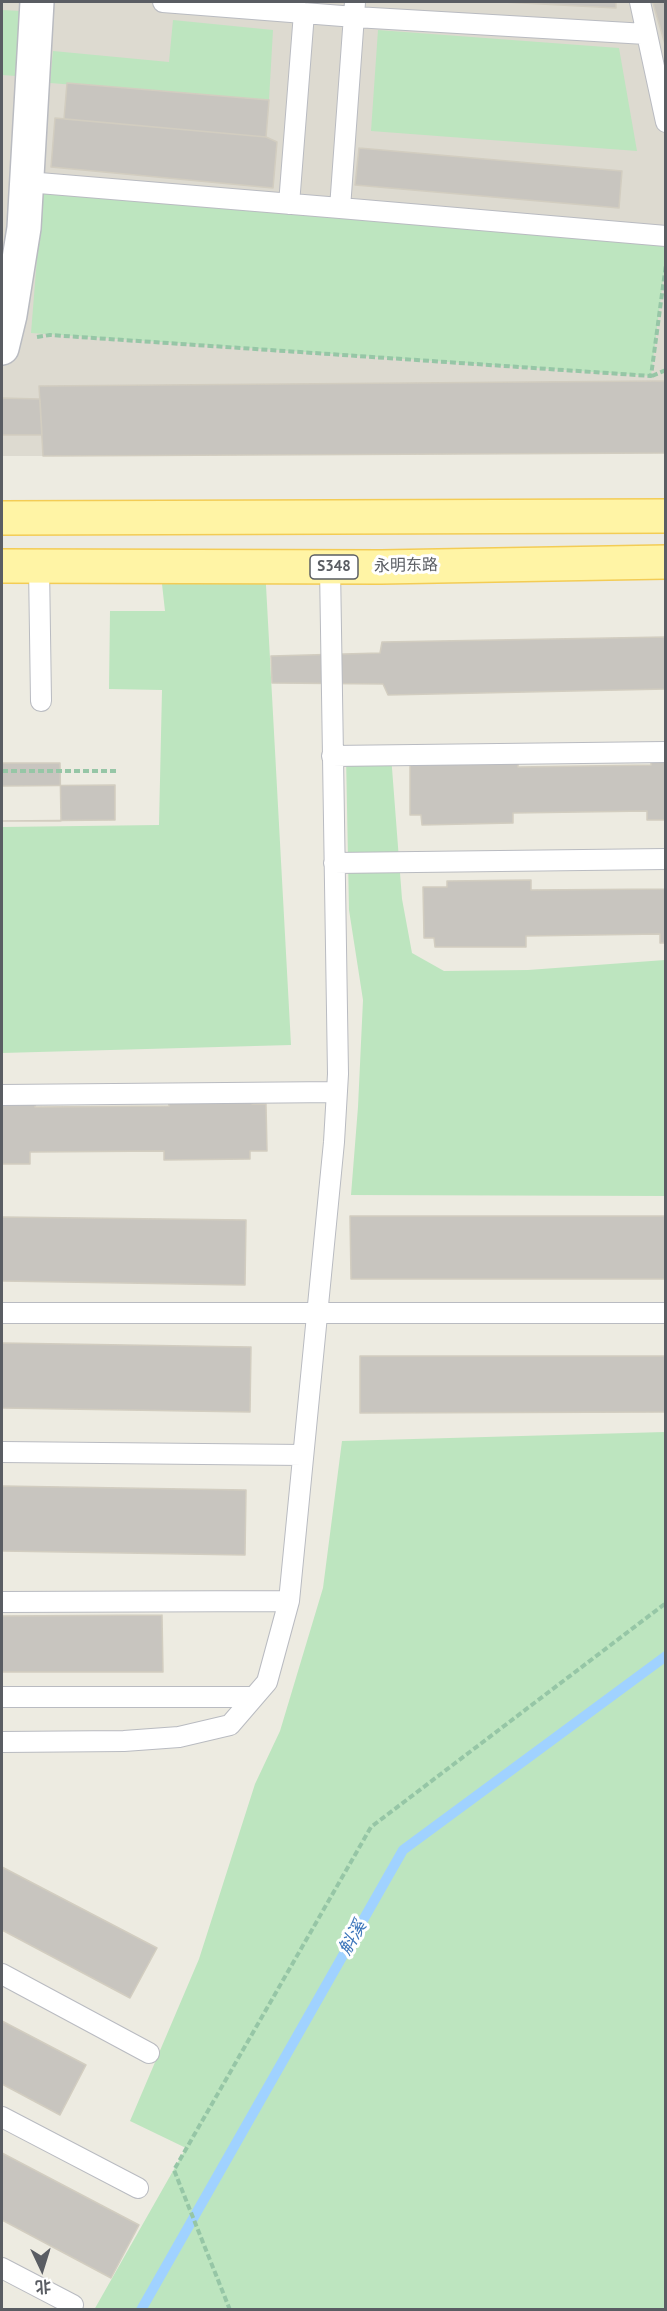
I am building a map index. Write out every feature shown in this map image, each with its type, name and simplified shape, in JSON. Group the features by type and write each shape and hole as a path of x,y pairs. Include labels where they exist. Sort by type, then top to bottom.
{"main road":[{"path":"2,518 666,516"},
{"name":"永明东路","path":"2,566 330,567 666,562"}],"street":[{"path":"2,347 11,254 27,182 37,2"}],"lane":[{"path":"163,2 303,13 355,9 646,34"},
{"path":"640,2 666,122"},
{"path":"340,208 355,9"},
{"path":"289,204 303,13"},
{"path":"27,182 666,236"},
{"path":"39,566 41,701"},
{"path":"2,1742 124,1741 180,1737 230,1725 267,1682 289,1601 318,1313 337,1092 330,567"},
{"path":"332,756 666,752"},
{"path":"334,863 666,859"},
{"path":"2,1095 337,1092"},
{"path":"2,1313 666,1313"},
{"path":"2,1452 303,1455"},
{"path":"2,1602 289,1601"},
{"path":"2,1697 254,1697"},
{"path":"2,1974 149,2053"},
{"path":"2,2117 138,2188"},
{"path":"2,2268 73,2305"}],"path":[{"path":"651,376 666,264"},
{"path":"2,347 50,335 651,376 666,370"},
{"path":"2,771 119,771"},
{"path":"230,2310 174,2170 371,1827 666,1603"}],"shaded area":[{"path":"2,2 665,2 665,381 40,386 43,456 2,456"}],"green space":[{"path":"2,10 21,11 16,76 2,75"},
{"path":"173,20 273,30 269,100 50,83 53,51 169,62"},
{"path":"378,30 619,48 637,151 371,131"},
{"path":"43,183 665,236 665,264 651,376 31,333"},
{"path":"160,566 265,567 291,1045 2,1053 2,827 159,825 162,690 109,689 110,611 165,611"},
{"path":"391,755 402,899 412,953 444,971 528,970 665,960 665,1196 351,1195 363,1000 349,910 346,756"},
{"path":"665,1432 665,2309 94,2310 186,2148 130,2121 199,1959 255,1784 280,1731 323,1588 342,1441"}],"building":[{"path":"503,2 616,2 616,8"},
{"path":"666,2 666,48 653,3"},
{"path":"67,83 269,100 266,137 64,119"},
{"path":"55,118 266,137 277,142 273,188 51,167"},
{"path":"359,148 622,171 619,208 355,185"},
{"path":"666,381 666,453 43,456 39,386"},
{"path":"2,398 40,399 42,435 2,435"},
{"path":"666,637 666,689 388,695 383,684 272,683 271,656 380,653 382,642"},
{"path":"518,757 518,767 651,765 651,758 666,758 666,820 647,820 647,811 513,813 513,823 422,825 421,815 410,815 410,765"},
{"path":"2,763 60,763 61,821 2,821"},
{"path":"115,785 115,820 2,821 2,786"},
{"path":"531,880 531,890 665,889 666,881 666,943 660,943 660,934 526,936 526,947 435,947 434,938 424,938 423,887 447,887 447,881"},
{"path":"2,1097 35,1097 35,1107 169,1106 168,1098 252,1097 252,1104 266,1104 267,1151 250,1151 250,1159 164,1160 164,1151 30,1152 30,1164 2,1164"},
{"path":"350,1216 666,1216 666,1279 351,1279"},
{"path":"2,1217 246,1220 245,1285 2,1281"},
{"path":"2,1343 251,1347 250,1412 2,1408"},
{"path":"360,1356 666,1356 666,1412 360,1413"},
{"path":"2,1486 246,1490 245,1555 2,1551"},
{"path":"162,1615 163,1672 2,1672 2,1616"},
{"path":"2,1867 157,1948 130,1998 2,1930"},
{"path":"2,2021 86,2065 60,2115 2,2084"},
{"path":"2,2153 139,2225 111,2278 2,2220"}],"waterway":[{"name":"斛溪","path":"141,2310 403,1850 666,1656"}]}
